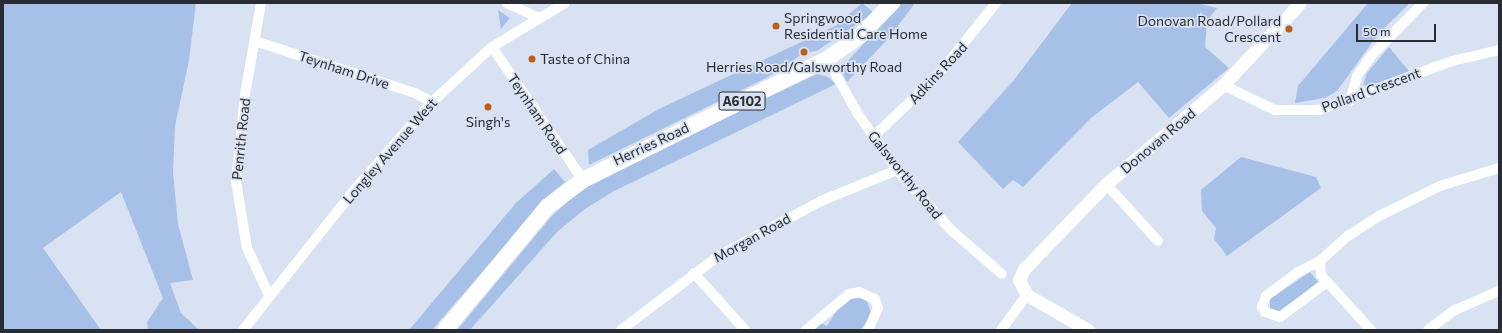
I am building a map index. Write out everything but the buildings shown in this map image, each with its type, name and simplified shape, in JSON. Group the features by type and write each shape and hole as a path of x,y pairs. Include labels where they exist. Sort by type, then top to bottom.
{"main road":[{"name":"Herries Road","path":"445,330 547,207 583,180 827,59 861,35 891,4"}],"street":[{"name":"Penrith Road","path":"261,3 236,181 247,248 269,295"},
{"path":"507,3 537,17"},
{"name":"Longley Avenue West","path":"243,330 269,295 432,102 492,47 537,17 565,3"},
{"name":"Adkins Road","path":"873,137 938,75 996,3"},
{"name":"Donovan Road","path":"1027,295 1019,280 1041,248 1106,184 1223,85 1300,3"},
{"path":"1350,101 1355,82 1370,56 1423,3"},
{"name":"Teynham Drive","path":"255,42 415,93 432,102"},
{"name":"Teynham Road","path":"492,47 583,180"},
{"name":"Pollard Crescent","path":"1223,85 1275,110 1319,110 1350,101 1452,61 1499,50"},
{"name":"Galsworthy Road","path":"827,59 873,137 897,170 950,230 1002,274"},
{"path":"1327,282 1280,317 1264,312 1262,307 1266,296 1298,272 1320,261 1348,236 1379,216 1440,186 1499,168"},
{"name":"Morgan Road","path":"622,330 694,273 785,218 897,170"},
{"path":"1106,184 1158,241"},
{"path":"1320,261 1319,269 1327,282 1371,330"},
{"path":"694,273 745,330"},
{"path":"1428,330 1455,310 1499,291"},
{"path":"806,330 849,294 859,292 875,299 878,308 868,330"},
{"path":"1001,330 1027,295 1088,330"}],"shaded area":[{"path":"3,3 196,3 189,60 175,126 173,172 178,224 193,280 170,283 181,313 199,330 148,330 147,322 163,298 121,192 43,248 101,330 3,330"},
{"path":"862,3 874,13 818,50 801,55 768,77 589,165 588,150 659,109 835,26"},
{"path":"901,3 915,3 888,39 847,82 841,70 845,64"},
{"path":"1072,3 1196,3 1217,8 1207,21 1205,47 1229,68 1169,118 1138,82 1091,118 1023,187 1013,180 1003,189 958,142 1014,80"},
{"path":"1368,3 1410,3 1379,33 1337,91 1325,98 1295,103 1298,86"},
{"path":"498,10 510,18 501,29"},
{"path":"1389,47 1409,71 1375,85 1363,85 1367,73"},
{"path":"817,74 828,77 836,84 614,191 585,209 557,232 470,330 457,330 551,217 572,197 600,178"},
{"path":"1241,157 1316,177 1321,188 1227,256 1214,239 1216,228 1202,211 1201,190"},
{"path":"554,169 565,182 549,195 432,330 409,330 516,203"},
{"path":"1310,272 1318,282 1282,312 1270,310 1270,299"},
{"path":"860,298 867,301 872,316 860,330 813,330 821,323 827,326 837,310 851,299"}],"place":[{"name":"Springwood Residential Care Home","path":"776,26"},
{"name":"Donovan Road/Pollard Crescent","path":"1289,29"},
{"name":"Herries Road/Galsworthy Road","path":"804,52"},
{"name":"Taste of China","path":"532,59"},
{"name":"Singh's","path":"488,107"}]}
